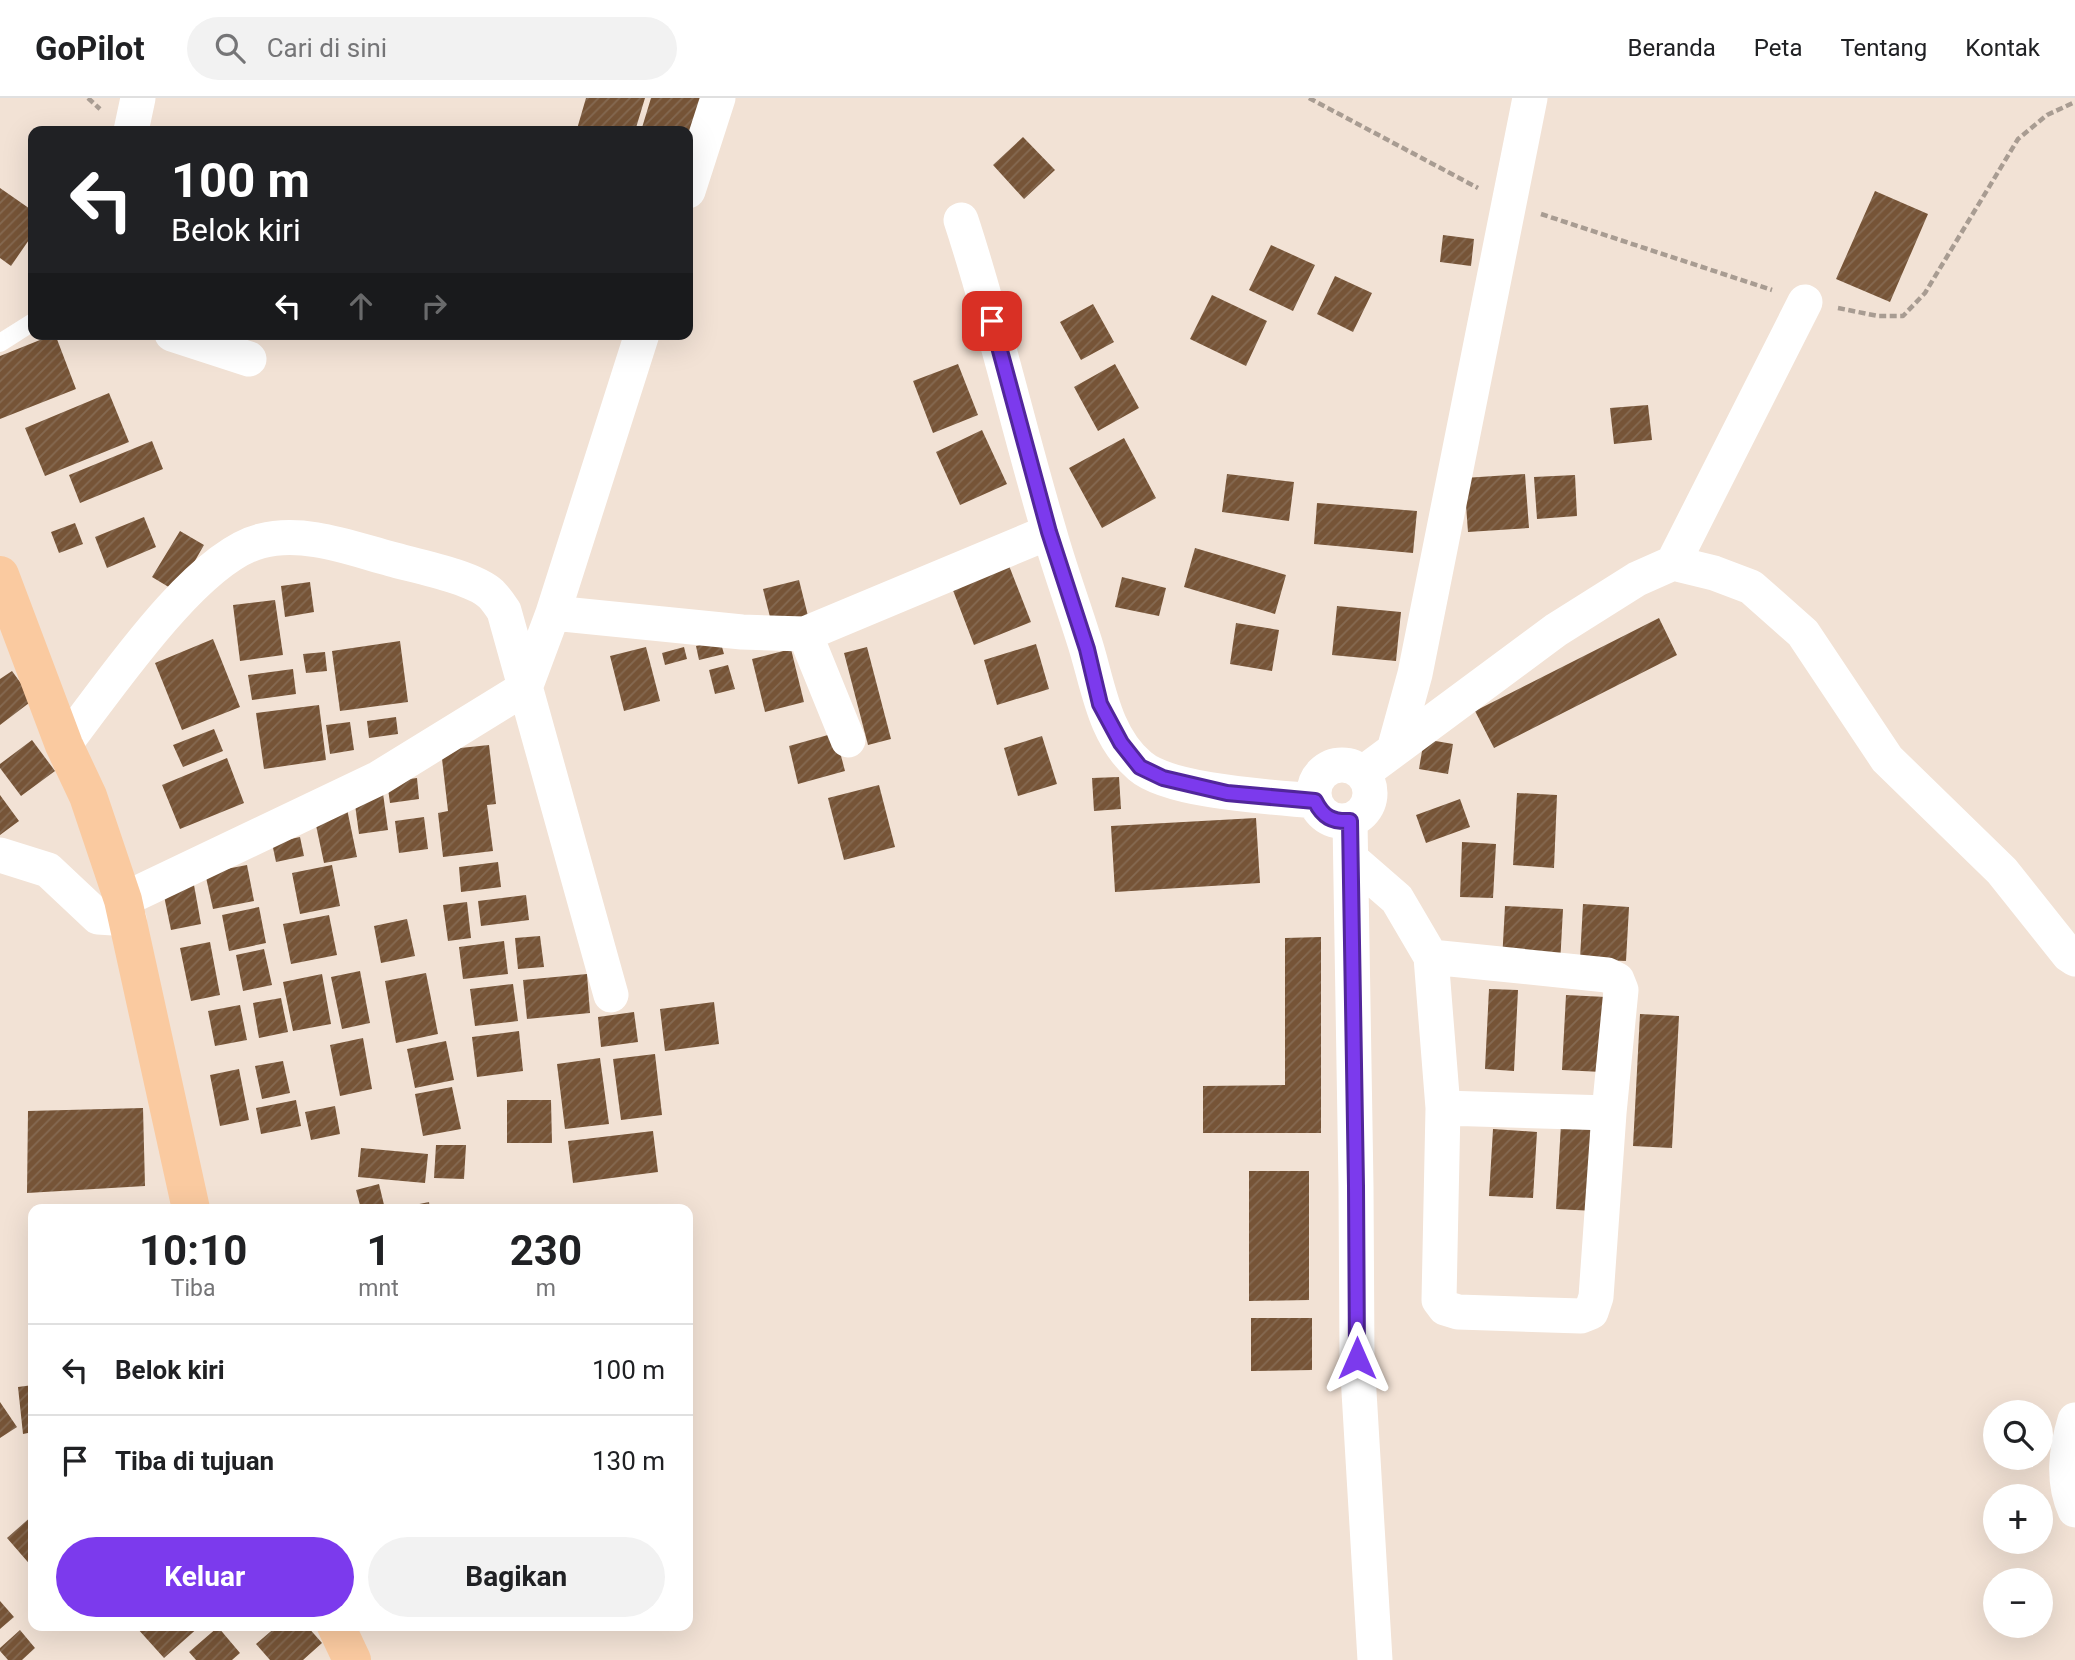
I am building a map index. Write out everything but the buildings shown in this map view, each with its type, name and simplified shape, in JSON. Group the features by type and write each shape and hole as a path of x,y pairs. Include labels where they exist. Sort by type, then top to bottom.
{"highway":[{"path":"0,575 64,745 88,796 126,910 190,1204"},
{"path":"338,1631 352,1660"}],"street":[{"path":"132,126 138,98"},
{"path":"693,176 718,98"},
{"path":"1394,750 1415,674 1530,98"},
{"path":"961,220 977,268 1049,532 1087,649 1100,704 1121,743 1140,767 1163,778 1227,793 1315,801"},
{"path":"1363,773 1556,631 1637,579 1673,562 1805,302"},
{"path":"190,340 249,359"},
{"path":"0,855 48,870 98,917 126,910 379,778 525,688 553,613 640,340"},
{"path":"553,613 742,632 805,634 1049,532"},
{"path":"64,745 174,604 234,551 261,541 297,538 328,542 464,580 489,592 504,611 611,995"},
{"path":"1673,562 1751,587 1803,633 1887,759 2002,871 2075,959"},
{"path":"805,634 848,740"},
{"path":"1346,764 1357,768 1367,779 1371,794 1360,816 1350,821 1329,819 1320,811 1315,801 1314,789 1318,779 1325,770 1335,765 1346,764"},
{"path":"1350,821 1357,1358 1375,1660"},
{"path":"1351,859 1397,899 1431,957 1443,1108 1439,1300 1445,1308 1458,1312 1581,1316 1591,1311 1596,1297 1621,990 1617,980 1607,975 1431,957"},
{"path":"1443,1108 1609,1113"},
{"path":"2075,1420 2067,1447 2067,1492 2075,1510"}],"lane":[{"path":"0,343 28,326"}],"path":[{"path":"1309,98 1509,204 1805,302 1878,316 1903,316 1925,293 2018,139 2047,115 2075,102"}],"route":[{"path":"992,321 1049,532 1087,649 1100,704 1121,743 1140,767 1163,778 1227,793 1315,801 1320,811 1329,819 1350,821 1357,1358"}]}
